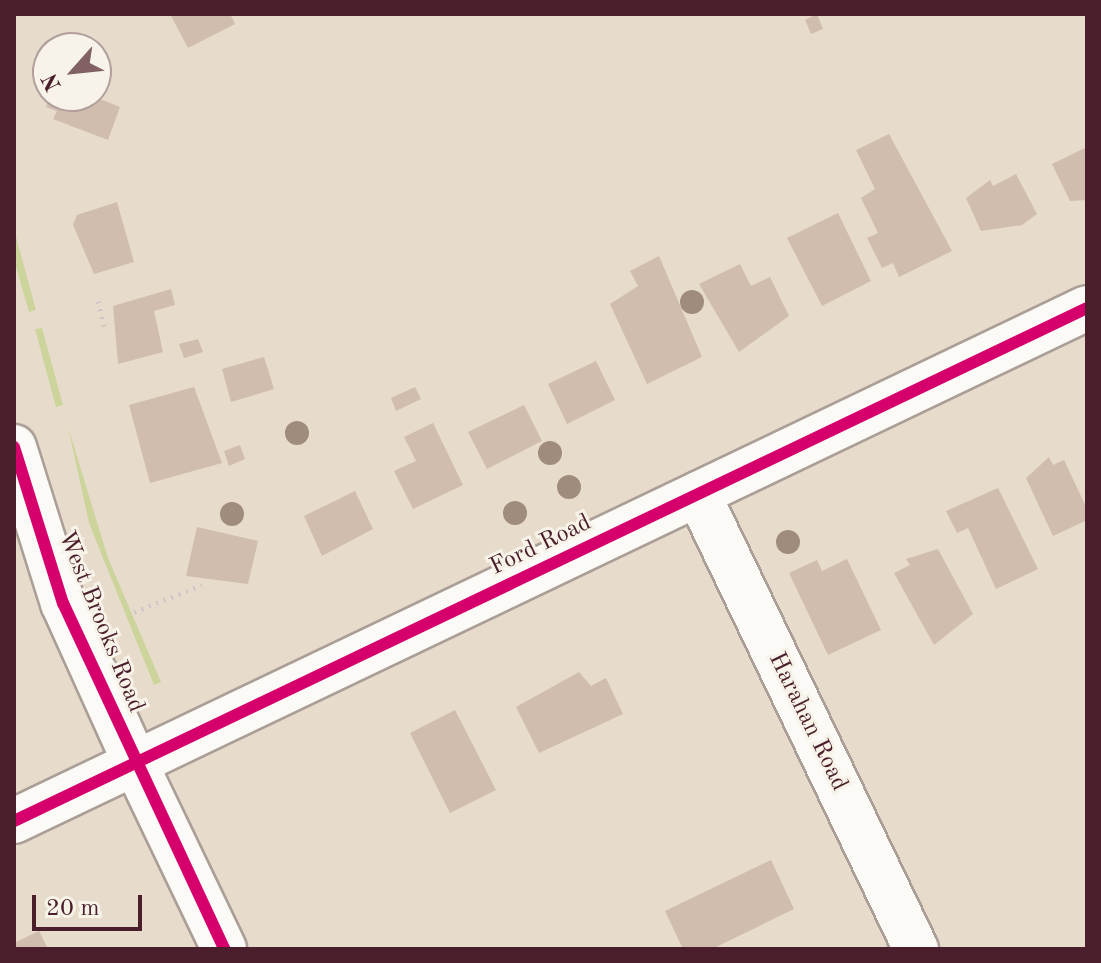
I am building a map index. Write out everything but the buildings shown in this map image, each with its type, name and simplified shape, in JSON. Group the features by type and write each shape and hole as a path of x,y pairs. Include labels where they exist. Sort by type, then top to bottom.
{"street":[{"name":"Ford Road","path":"14,821 1087,308"},
{"name":"West Brooks Road","path":"14,447 63,603 224,949"},
{"name":"Harahan Road","path":"698,494 916,949"}],"path":[{"path":"98,301 105,330"},
{"path":"134,612 202,585"}],"green space":[{"path":"15,233 36,310 29,312 14,260"},
{"path":"42,328 63,405 56,407 35,329"},
{"path":"68,427 108,558 161,682 154,685 89,523"}],"cycle path":[{"path":"14,821 1087,308"},
{"path":"14,447 63,603 224,949"}]}
